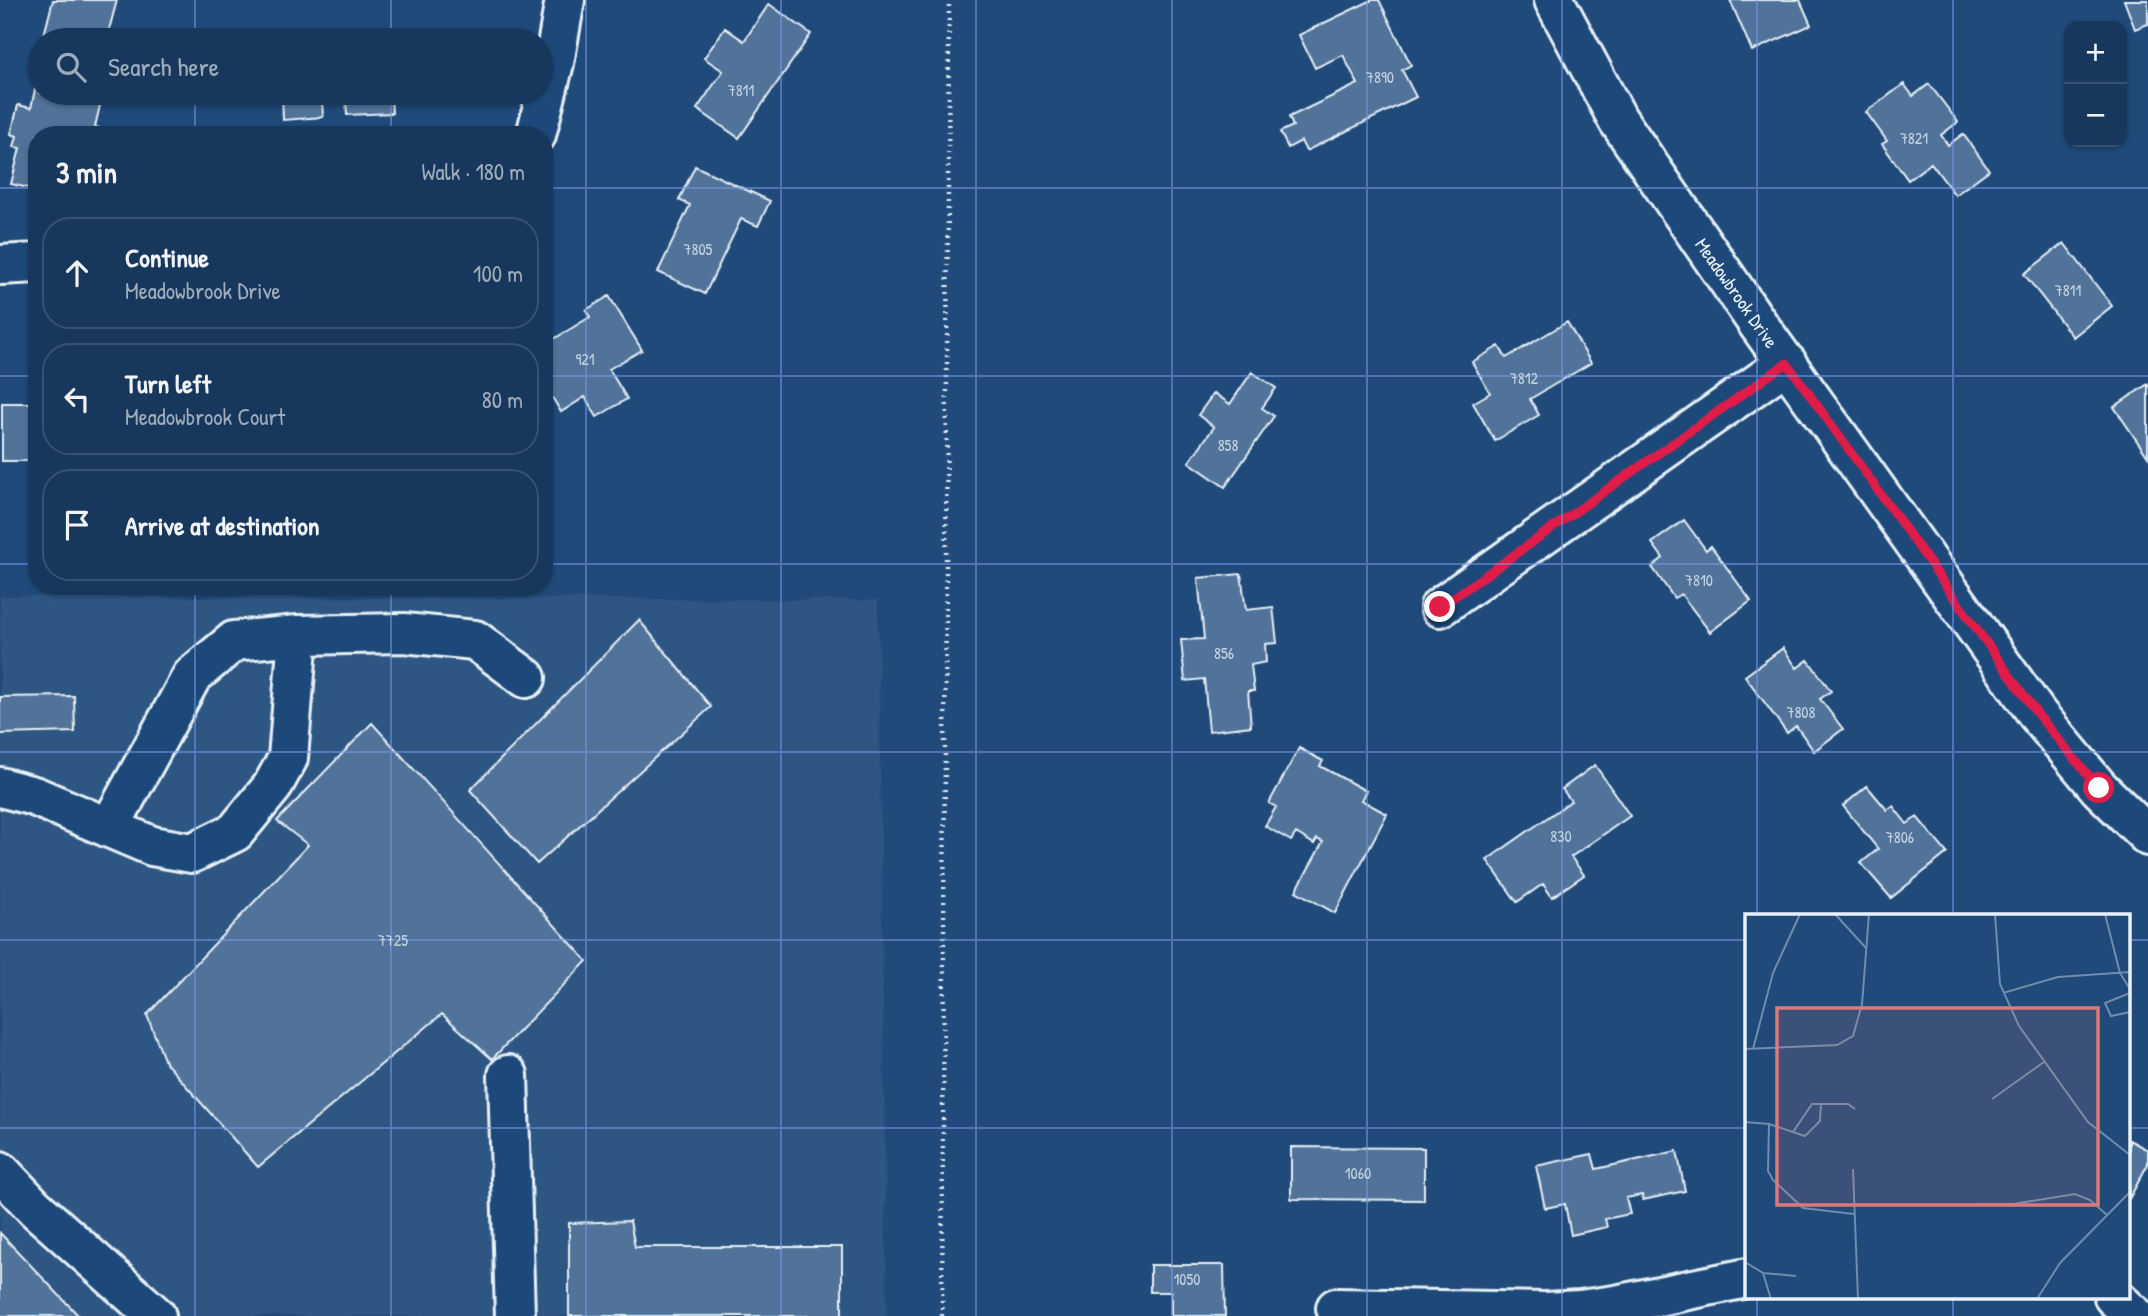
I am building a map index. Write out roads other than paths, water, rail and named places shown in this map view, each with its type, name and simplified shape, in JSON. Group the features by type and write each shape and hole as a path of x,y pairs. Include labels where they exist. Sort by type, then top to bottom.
{"street":[{"path":"553,67 565,0"},
{"name":"Meadowbrook Drive","path":"1554,0 1618,120 1758,324 2038,715 2099,788 2148,836"},
{"path":"538,126 544,105"},
{"path":"0,265 28,263"},
{"path":"1440,607 1787,363"},
{"path":"109,828 192,676 234,642 298,635 404,633 475,640 526,678"},
{"path":"0,787 34,796 152,846 192,853 235,832 272,787 288,758 298,635"},
{"path":"508,1075 515,1316"},
{"path":"0,1171 35,1208 156,1316"},
{"path":"1336,1308 1568,1311 1615,1305 1745,1278"},
{"path":"2115,1298 2135,1316"}]}
